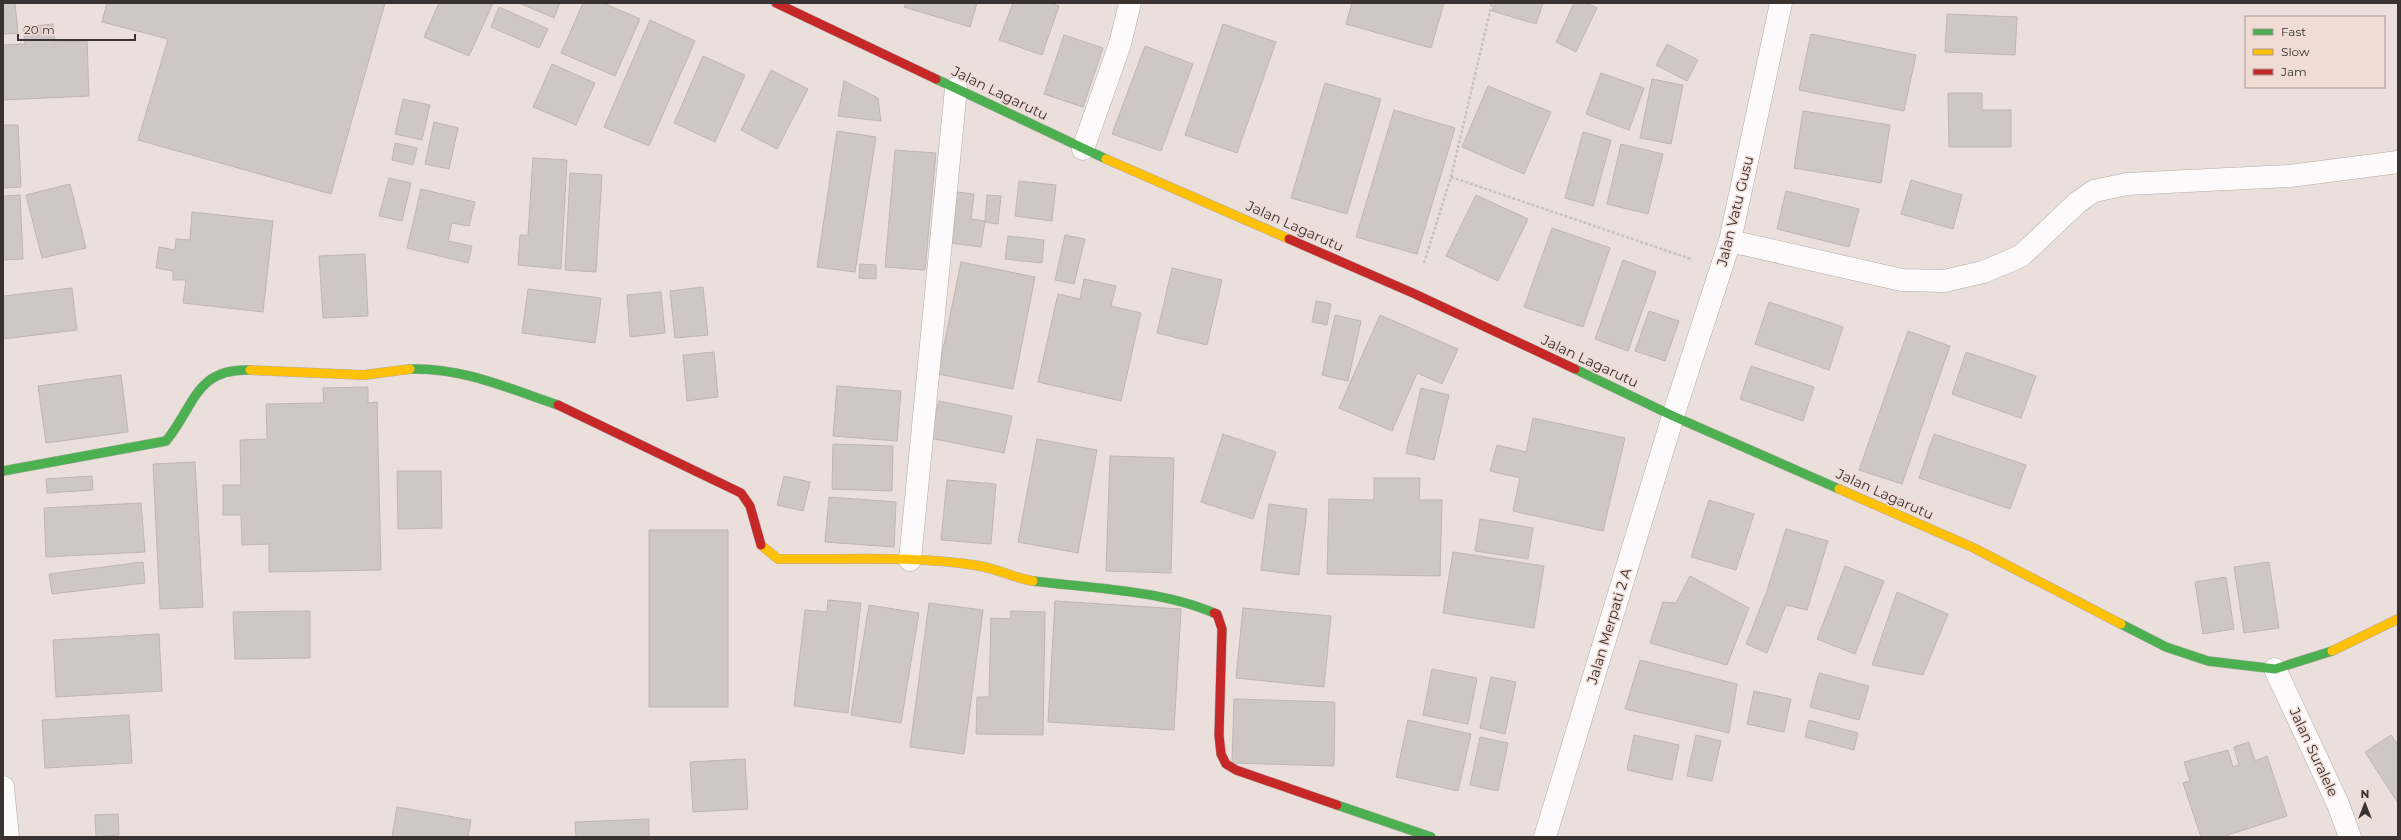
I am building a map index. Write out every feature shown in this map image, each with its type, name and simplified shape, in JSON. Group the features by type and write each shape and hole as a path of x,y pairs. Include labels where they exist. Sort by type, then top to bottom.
{"street":[{"name":"Jalan Lagarutu","path":"776,3 1083,149 1415,294 1673,416 1974,548 2166,647 2208,661 2275,669 2323,656 2398,619"},
{"path":"1083,149 1120,44 1130,3"},
{"name":"Jalan Vatu Gusu","path":"1673,416 1730,241 1782,3"},
{"path":"910,560 956,88"},
{"path":"1730,241 1902,280 1944,281 1983,272 2021,256 2078,202 2094,191 2127,184 2290,176 2398,162"},
{"path":"3,471 166,441 210,378 238,370 364,375 395,369 428,368 463,373 559,405 741,493 750,506 758,544 766,553 778,559 910,560 981,566 1020,579 1169,598 1194,604 1217,614 1222,629 1219,736 1221,754 1226,764 1236,770 1431,837"},
{"name":"Jalan Merpati 2 A","path":"1545,837 1673,416"},
{"name":"Jalan Suralele","path":"2275,669 2338,804 2350,837"},
{"path":"3,787 8,837"}],"path":[{"path":"1415,294 1451,177 1492,3"},
{"path":"1451,177 1721,269"}],"building":[{"path":"3,3 15,3 18,33 3,34"},
{"path":"107,3 385,3 331,194 138,140 168,39 102,22"},
{"path":"439,3 493,3 469,56 424,37"},
{"path":"519,3 560,3 554,18"},
{"path":"583,3 603,3 640,19 615,76 561,53"},
{"path":"906,3 977,3 970,27 904,7"},
{"path":"1013,3 1051,3 1059,6 1042,55 999,40"},
{"path":"1352,3 1444,3 1431,48 1346,24"},
{"path":"1495,3 1543,3 1536,24 1492,11"},
{"path":"1574,3 1586,3 1597,8 1576,52 1556,42"},
{"path":"499,7 548,29 539,48 491,27"},
{"path":"1947,14 2017,17 2015,55 1945,52"},
{"path":"650,20 695,41 649,146 604,127"},
{"path":"53,24 55,42 87,41 89,96 3,100 3,45 25,44 23,27"},
{"path":"1223,24 1276,42 1237,153 1185,135"},
{"path":"1811,34 1916,55 1904,111 1799,90"},
{"path":"1064,35 1103,48 1083,107 1044,94"},
{"path":"1667,44 1698,60 1687,81 1656,65"},
{"path":"1145,46 1193,64 1161,151 1112,134"},
{"path":"703,56 745,75 715,142 674,123"},
{"path":"552,64 595,83 576,125 533,107"},
{"path":"771,70 808,89 777,149 741,130"},
{"path":"1601,73 1644,88 1629,130 1586,114"},
{"path":"1652,79 1683,85 1671,144 1640,138"},
{"path":"844,81 878,98 881,121 838,116"},
{"path":"1325,83 1381,99 1347,214 1291,198"},
{"path":"1488,86 1551,112 1524,174 1462,147"},
{"path":"1948,93 1982,93 1982,110 2011,110 2011,147 1949,147"},
{"path":"403,99 430,105 422,140 395,134"},
{"path":"1394,110 1455,128 1417,254 1356,237"},
{"path":"1803,111 1890,125 1881,183 1794,168"},
{"path":"434,122 458,128 449,169 425,164"},
{"path":"3,125 18,125 21,187 3,188"},
{"path":"837,131 876,137 855,272 817,267"},
{"path":"1583,132 1611,140 1593,206 1565,198"},
{"path":"395,143 417,148 413,165 392,160"},
{"path":"1621,144 1663,154 1648,214 1607,204"},
{"path":"895,150 936,153 925,270 885,267"},
{"path":"533,158 567,160 561,269 518,265 520,235 528,235"},
{"path":"570,173 602,175 596,272 565,270"},
{"path":"389,178 411,183 402,221 379,216"},
{"path":"1911,180 1962,195 1953,229 1901,214"},
{"path":"1019,181 1056,185 1052,221 1015,216"},
{"path":"70,184 86,248 42,258 26,195"},
{"path":"421,189 475,202 469,226 452,223 448,241 472,246 468,263 407,248"},
{"path":"1786,191 1859,209 1849,247 1777,229"},
{"path":"957,192 974,194 971,219 985,221 981,247 951,243"},
{"path":"20,195 23,259 3,260 3,196"},
{"path":"987,195 1001,196 998,224 985,222"},
{"path":"1476,195 1528,219 1498,281 1446,256"},
{"path":"192,212 273,221 263,312 183,303 186,280 173,280 173,271 156,268 159,247 175,250 176,239 190,240"},
{"path":"1552,228 1610,248 1583,327 1524,307"},
{"path":"1065,235 1085,239 1074,284 1055,280"},
{"path":"1008,236 1044,240 1042,263 1005,259"},
{"path":"365,254 368,316 323,318 319,256"},
{"path":"1623,260 1656,272 1628,351 1595,339"},
{"path":"961,262 1035,277 1013,389 938,374"},
{"path":"860,264 876,265 876,279 859,278"},
{"path":"1172,268 1222,280 1207,345 1157,333"},
{"path":"1084,279 1116,286 1111,306 1141,313 1121,401 1038,382 1058,294 1080,299"},
{"path":"703,287 708,335 675,338 670,291"},
{"path":"72,288 77,330 3,339 3,296"},
{"path":"528,289 601,298 595,343 522,333"},
{"path":"661,292 665,333 630,337 627,295"},
{"path":"1316,301 1331,304 1327,325 1312,322"},
{"path":"1769,302 1843,327 1829,370 1755,344"},
{"path":"1649,311 1679,321 1665,361 1635,351"},
{"path":"1335,315 1361,321 1348,381 1322,375"},
{"path":"1380,315 1458,349 1442,384 1417,373 1392,431 1339,408"},
{"path":"1908,331 1950,346 1902,484 1859,470"},
{"path":"714,352 718,397 687,401 683,355"},
{"path":"1966,352 2036,376 2021,418 1952,394"},
{"path":"1751,366 1814,387 1803,421 1740,399"},
{"path":"121,375 128,432 46,443 38,386"},
{"path":"837,386 901,391 897,441 833,436"},
{"path":"368,387 368,403 377,402 381,570 269,572 269,544 242,545 241,515 223,515 223,485 241,485 240,440 267,439 266,404 324,403 323,388"},
{"path":"1421,388 1449,395 1434,460 1406,453"},
{"path":"939,401 1012,416 1004,453 930,438"},
{"path":"1533,418 1625,438 1603,531 1513,511 1520,478 1490,471 1497,445 1526,452"},
{"path":"1223,434 1276,452 1253,519 1201,502"},
{"path":"1934,434 2026,465 2010,509 1919,478"},
{"path":"1037,439 1097,450 1078,553 1018,542"},
{"path":"833,444 893,446 892,491 832,489"},
{"path":"1110,456 1174,458 1171,573 1106,571"},
{"path":"195,462 203,607 160,609 153,464"},
{"path":"397,471 441,471 442,528 398,529"},
{"path":"92,476 93,490 47,493 46,479"},
{"path":"784,476 810,482 803,511 777,505"},
{"path":"1374,478 1420,478 1419,500 1442,500 1440,576 1327,574 1329,499 1374,500"},
{"path":"947,480 996,484 991,544 941,540"},
{"path":"829,497 896,502 894,547 825,542"},
{"path":"1709,500 1754,514 1736,570 1691,557"},
{"path":"141,503 145,552 46,557 44,508"},
{"path":"1269,504 1307,509 1299,575 1261,570"},
{"path":"1480,519 1533,528 1528,559 1475,551"},
{"path":"1786,529 1828,541 1807,610 1786,605 1767,653 1746,644 1767,591"},
{"path":"649,530 728,530 728,707 649,707"},
{"path":"1453,552 1544,566 1534,628 1443,613"},
{"path":"143,562 145,583 52,594 49,574"},
{"path":"2269,562 2279,628 2244,633 2234,567"},
{"path":"1845,566 1884,581 1855,654 1817,639"},
{"path":"1690,576 1749,608 1727,665 1650,643 1663,602 1676,603"},
{"path":"2226,577 2234,629 2203,634 2195,582"},
{"path":"1897,592 1948,614 1923,675 1872,665"},
{"path":"828,600 861,603 848,713 794,706 805,610 827,612"},
{"path":"1055,601 1181,609 1174,730 1048,722"},
{"path":"929,603 983,610 964,754 910,747"},
{"path":"869,605 919,613 901,723 851,715"},
{"path":"1243,608 1331,616 1324,687 1236,678"},
{"path":"310,611 310,658 235,659 233,612"},
{"path":"1011,611 1045,612 1043,735 976,734 977,697 989,697 991,618 1010,619"},
{"path":"159,634 162,691 56,697 53,640"},
{"path":"1640,660 1737,684 1729,733 1625,709"},
{"path":"1432,669 1477,678 1468,724 1423,715"},
{"path":"1819,673 1869,686 1859,720 1810,707"},
{"path":"1491,677 1516,682 1505,734 1480,728"},
{"path":"1754,691 1791,699 1784,732 1747,724"},
{"path":"1234,699 1335,702 1334,766 1232,763"},
{"path":"129,715 132,763 45,768 42,720"},
{"path":"1408,720 1471,734 1458,791 1396,777"},
{"path":"1809,720 1858,733 1854,750 1805,737"},
{"path":"1634,735 1679,745 1672,780 1627,770"},
{"path":"1696,735 1721,741 1712,781 1687,776"},
{"path":"2391,735 2398,745 2398,803 2365,752"},
{"path":"1480,737 1508,743 1498,791 1470,785"},
{"path":"2249,742 2255,761 2267,756 2287,816 2222,837 2201,837 2183,783 2190,781 2184,762 2228,750 2233,767 2239,765 2234,747"},
{"path":"745,759 748,809 693,812 690,762"},
{"path":"397,807 471,820 468,837 392,837"},
{"path":"118,814 119,835 96,837 95,815"},
{"path":"649,819 649,837 576,837 575,822"}],"traffic: fast":[{"path":"936,79 1106,159"},
{"path":"410,369 429,369 467,375 486,380 558,405"},
{"path":"1575,369 1673,416 1839,489"},
{"path":"3,471 166,441 176,428 198,392 207,382 218,375 232,371 250,370"},
{"path":"1033,581 1125,591 1171,599 1214,613"},
{"path":"2121,624 2166,647 2208,661 2275,669 2332,651"},
{"path":"1337,805 1431,837"}],"traffic: slow":[{"path":"1106,159 1289,239"},
{"path":"250,370 364,375 410,369"},
{"path":"1839,489 1974,548 2121,624"},
{"path":"761,545 778,559 930,560 980,566 1033,581"},
{"path":"2332,651 2398,619"}],"traffic: jam":[{"path":"776,3 936,79"},
{"path":"1289,239 1415,294 1575,369"},
{"path":"558,405 741,493 750,506 761,545"},
{"path":"1214,613 1217,614 1222,629 1219,735 1221,754 1226,764 1236,770 1337,805"}]}
